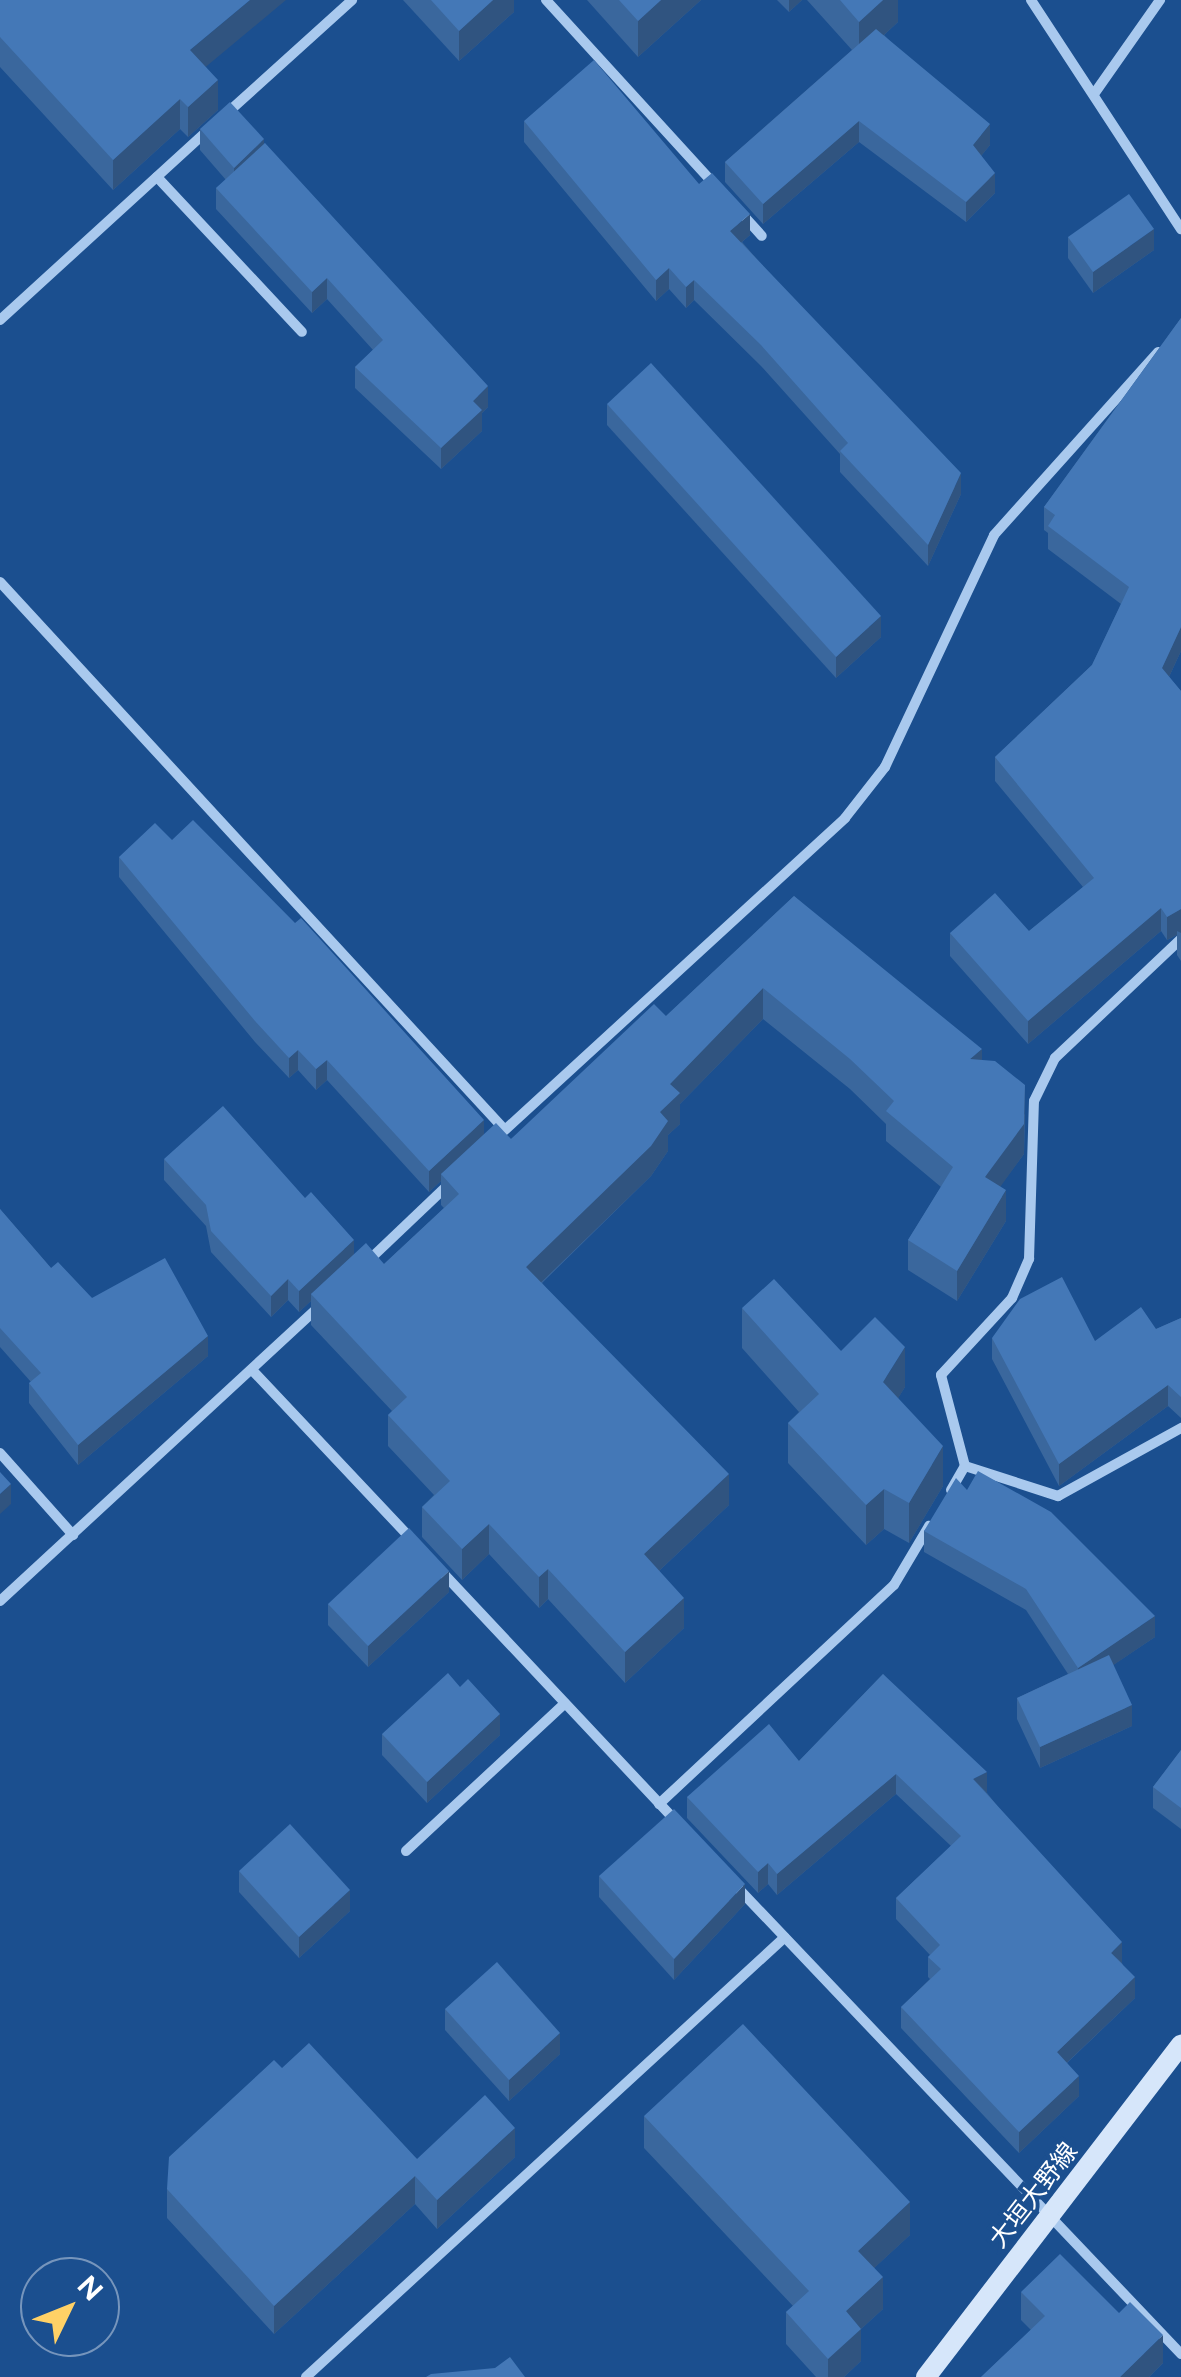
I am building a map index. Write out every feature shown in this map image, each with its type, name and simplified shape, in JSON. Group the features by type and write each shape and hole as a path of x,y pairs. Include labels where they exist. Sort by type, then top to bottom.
{"main road":[{"name":"大垣大野線","path":"926,2377 1181,2044"}],"street":[{"path":"0,320 352,0"},
{"path":"546,0 724,194"},
{"path":"1031,0 1181,229"},
{"path":"1094,94 1160,0"},
{"path":"157,177 302,332"},
{"path":"737,208 762,236"},
{"path":"477,1156 845,818 885,767 994,536 1168,341"},
{"path":"0,582 505,1130"},
{"path":"945,1500 965,1466 941,1375 1012,1298 1030,1259 1034,1101 1056,1058 1181,939"},
{"path":"351,1277 463,1170"},
{"path":"0,1601 337,1290"},
{"path":"253,1371 684,1831"},
{"path":"965,1466 1058,1496 1181,1428"},
{"path":"0,1453 73,1535"},
{"path":"660,1804 894,1585 935,1517"},
{"path":"406,1852 565,1703"},
{"path":"722,1870 1181,2354"},
{"path":"306,2377 785,1937"}],"building":[{"path":"0,0 250,0 190,50 218,80 188,107 180,99 113,160 0,37"},
{"path":"431,0 493,0 459,31"},
{"path":"619,0 661,0 638,21"},
{"path":"840,0 883,0 859,22"},
{"path":"876,29 990,124 973,145 995,173 966,202 859,121 763,204 725,162"},
{"path":"594,60 699,184 712,173 750,214 730,231 961,473 928,545 840,451 848,443 761,345 694,280 686,287 669,268 656,280 524,121"},
{"path":"230,102 264,139 234,168 200,129"},
{"path":"265,143 488,386 473,401 482,410 441,448 355,367 383,340 327,278 312,292 216,188"},
{"path":"1129,194 1154,229 1093,272 1068,237"},
{"path":"1181,318 1181,627 1162,668 1181,691 1181,909 1167,917 1161,908 1028,1021 950,933 995,893 1029,931 1094,878 995,757 1092,665 1129,587 1048,526 1055,515 1044,507"},
{"path":"651,363 881,616 836,657 607,404"},
{"path":"193,820 295,923 301,918 484,1120 429,1171 327,1060 316,1069 298,1050 289,1058 119,857 155,823 172,840"},
{"path":"794,896 982,1049 970,1059 995,1061 1025,1085 1024,1124 985,1177 1006,1190 957,1271 908,1240 953,1167 886,1111 894,1101 850,1059 763,988 670,1084 680,1093 660,1112 668,1121 651,1146 526,1267 729,1474 644,1554 684,1598 625,1652 548,1569 539,1577 489,1524 462,1549 422,1507 450,1481 388,1415 407,1397 311,1294 366,1243 384,1264 459,1194 441,1174 496,1123 511,1139 654,1004 666,1016"},
{"path":"223,1106 305,1198 311,1192 354,1240 299,1291 288,1279 271,1296 211,1231 206,1205 164,1159"},
{"path":"0,1209 51,1268 58,1262 92,1298 165,1258 208,1336 78,1445 29,1383 41,1373 0,1328"},
{"path":"1062,1277 1095,1341 1141,1307 1156,1329 1181,1318 1181,1397 1168,1385 1059,1464 992,1338 1020,1299"},
{"path":"774,1279 841,1351 875,1317 905,1347 883,1382 943,1446 909,1503 884,1489 866,1505 788,1423 819,1394 742,1308"},
{"path":"978,1471 1051,1512 1155,1616 1078,1668 1026,1589 924,1531 956,1478 967,1490"},
{"path":"0,1472 11,1484 0,1494"},
{"path":"409,1528 449,1571 368,1646 328,1604"},
{"path":"1109,1655 1132,1705 1040,1747 1017,1698"},
{"path":"448,1673 460,1687 468,1679 500,1714 427,1782 382,1734"},
{"path":"883,1674 987,1772 973,1779 1122,1942 1111,1953 1135,1977 1057,2052 1079,2076 1019,2132 901,2007 941,1969 928,1957 940,1945 896,1898 961,1836 896,1774 777,1874 768,1863 758,1872 687,1797 769,1724 799,1761"},
{"path":"1181,1750 1181,1808 1153,1787"},
{"path":"674,1809 745,1884 674,1959 599,1876"},
{"path":"290,1824 350,1890 299,1937 239,1871"},
{"path":"497,1962 560,2033 509,2080 445,2009"},
{"path":"743,2024 910,2202 858,2251 883,2277 846,2311 861,2329 828,2359 786,2312 809,2291 644,2116"},
{"path":"309,2043 417,2159 485,2095 515,2128 437,2200 415,2176 274,2306 167,2189 169,2157 274,2060 282,2068"},
{"path":"1060,2254 1119,2313 1130,2302 1163,2335 1120,2377 981,2377 1045,2316 1021,2292"},
{"path":"510,2357 525,2377 426,2377 495,2368"}]}
